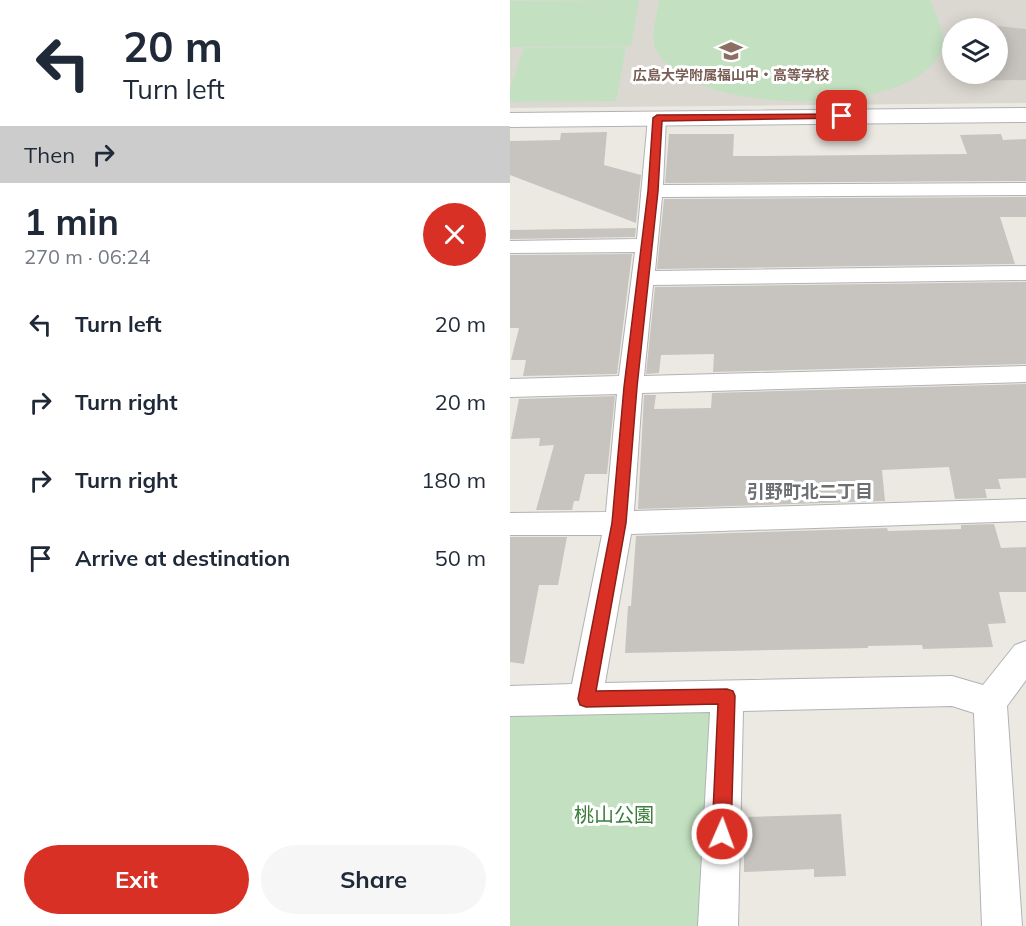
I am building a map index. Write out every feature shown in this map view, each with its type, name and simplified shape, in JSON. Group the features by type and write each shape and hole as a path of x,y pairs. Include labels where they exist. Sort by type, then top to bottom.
{"street":[{"path":"510,120 1026,115"},
{"path":"586,699 619,523 630,387 653,191 657,118"},
{"path":"653,191 1026,189"},
{"path":"510,247 645,245"},
{"path":"643,278 1026,273"},
{"path":"510,388 630,387 1026,374"},
{"path":"510,524 619,523 1026,510"},
{"path":"1002,926 990,702 1026,655"},
{"path":"510,701 952,691 990,702"},
{"path":"718,926 727,696"}],"shaded area":[{"name":"広島大学附属福山中・高等学校","path":"510,0 1026,0 1026,103 510,108"}],"green space":[{"path":"639,0 631,46 510,47 510,1"},
{"path":"659,0 931,0 941,30 942,48 924,72 892,89 849,98 801,101 753,98 710,88 676,71 656,49 654,31"},
{"path":"626,47 616,101 510,102 510,88 524,48"},
{"name":"桃山公園","path":"722,700 713,926 510,926 510,705"}],"building":[{"path":"1008,27 1026,29 1026,80 1008,80"},
{"path":"607,132 604,165 641,175 636,223 510,175 510,141 560,140 561,133"},
{"path":"669,134 734,134 733,156 765,156 967,154 960,135 1001,134 1003,140 1026,139 1026,181 665,183"},
{"path":"1026,197 1026,217 1000,217 1015,264 657,269 664,199"},
{"path":"636,228 635,237 510,239 510,230"},
{"path":"632,254 617,374 523,376 526,360 511,360 519,328 510,328 510,255"},
{"path":"1026,282 1026,364 713,372 714,354 661,355 659,373 646,374 655,287"},
{"path":"1026,384 1026,478 998,479 1001,489 985,489 987,498 955,499 949,467 882,470 885,501 638,509 644,395 656,395 654,409 711,408 712,393"},
{"path":"615,396 607,474 585,474 579,501 574,501 572,510 536,510 554,445 539,446 540,438 511,439 519,399"},
{"path":"994,524 1001,548 1026,547 1026,592 999,592 1006,623 988,624 993,647 923,649 922,645 625,653 636,536 887,528 888,531 961,529 961,525"},
{"path":"510,537 567,537 558,585 539,585 524,664 510,662"},
{"path":"841,814 846,876 814,877 814,869 744,872 744,817"}],"place":[{"name":"広島大学附属福山中・高等学校","path":"731,51"}],"district":[{"name":"引野町北二丁目","path":"810,492"}],"route":[{"path":"722,834 727,696 586,699 619,523 630,387 653,191 657,118 842,116"}]}
